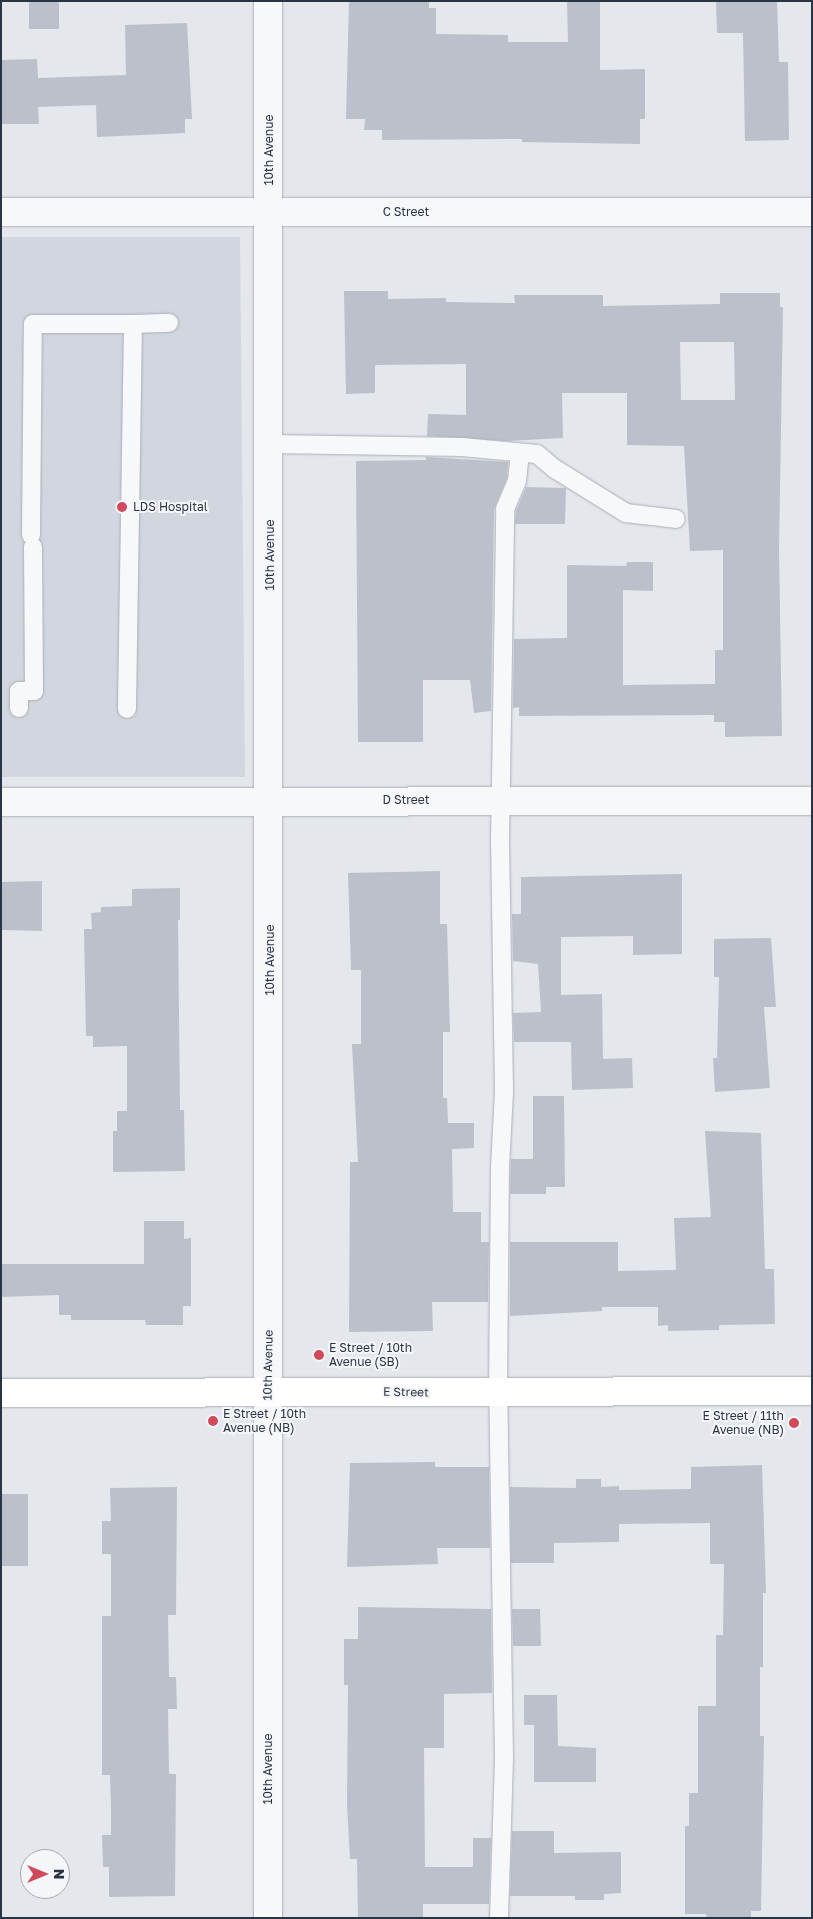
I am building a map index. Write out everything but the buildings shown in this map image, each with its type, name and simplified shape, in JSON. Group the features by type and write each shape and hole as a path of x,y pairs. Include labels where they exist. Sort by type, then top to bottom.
{"street":[{"name":"10th Avenue","path":"268,1 270,212 268,1918"},
{"name":"C Street","path":"1,212 812,212"},
{"name":"D Street","path":"1,802 812,801"},
{"name":"E Street","path":"1,1393 812,1391"}],"lane":[{"path":"19,708 19,691 34,691 32,541 33,324 169,323"},
{"path":"127,708 132,324"},
{"path":"270,444 462,447 537,454 555,469 626,513 676,519"},
{"path":"499,1918 504,1686 498,1393 500,1168 504,1092 501,800 505,509 517,480 520,452"}],"shaded area":[{"name":"LDS Hospital","path":"1,237 240,237 245,777 1,777"}],"place":[{"name":"LDS Hospital","path":"122,507"},
{"name":"E Street / 10th Avenue (SB)","path":"319,1355"},
{"name":"E Street / 10th Avenue (NB)","path":"213,1421"},
{"name":"E Street / 11th Avenue (NB)","path":"794,1423"}]}
